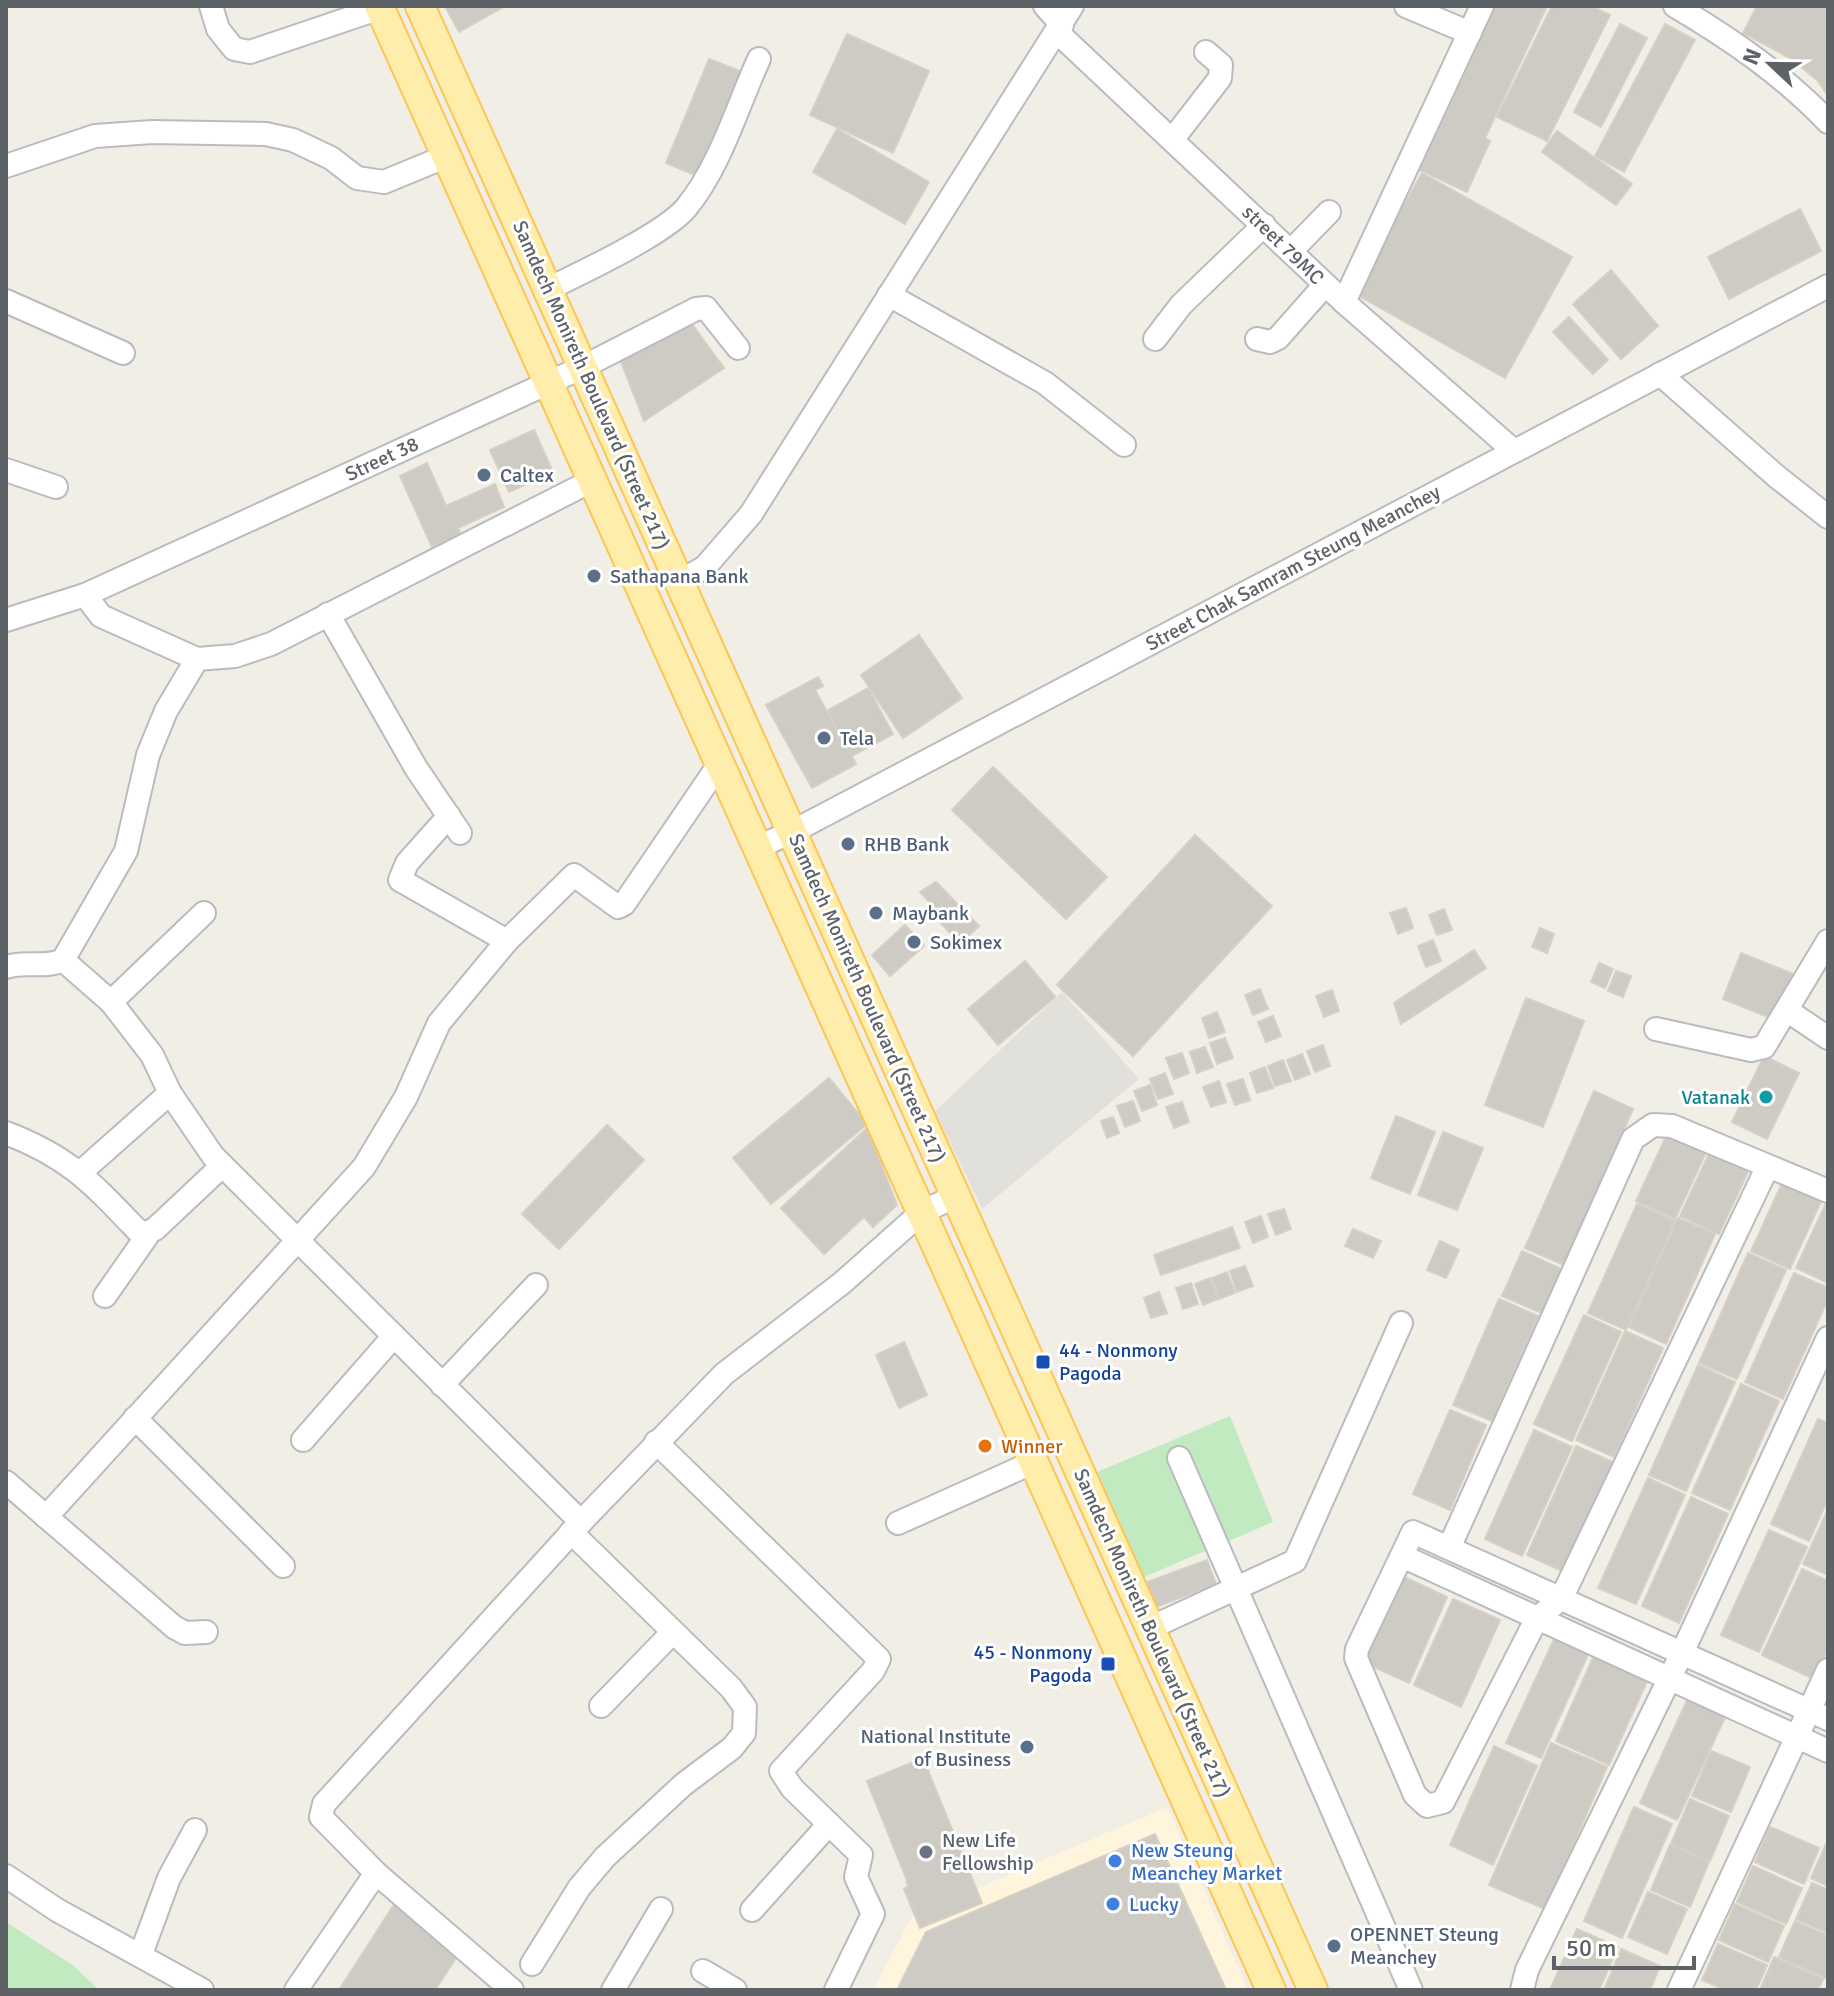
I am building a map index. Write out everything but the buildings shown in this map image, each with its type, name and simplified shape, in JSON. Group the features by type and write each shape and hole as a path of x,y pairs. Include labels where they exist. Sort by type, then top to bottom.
{"main road":[{"name":"Samdech Monireth Boulevard (Street 217)","path":"420,6 1313,1990"},
{"name":"Samdech Monireth Boulevard (Street 217)","path":"380,7 1271,1990"}],"street":[{"path":"211,6 218,29 234,49 250,52 380,7"},
{"name":"street 79MC","path":"1045,6 1064,21 1172,140 1325,285 1514,451"},
{"path":"1406,6 1470,33"},
{"path":"1344,302 1482,6"},
{"path":"1675,6 1757,58 1797,89 1828,122"},
{"path":"679,582 705,567 751,514 1064,21"},
{"path":"1172,140 1220,78 1221,65 1206,52"},
{"path":"548,289 607,259 684,210 707,177 759,59"},
{"path":"6,166 95,136 152,132 266,134 293,140 331,158 357,178 384,182 447,156"},
{"path":"1291,251 1329,212"},
{"path":"1155,339 1181,305 1264,225"},
{"path":"1257,339 1270,342 1278,338 1325,285"},
{"name":"Street Chak Samram Steung Meanchey","path":"758,847 792,832 1828,286"},
{"path":"889,295 1045,383 1124,445"},
{"path":"6,301 123,353"},
{"name":"Street 38","path":"6,620 85,595 583,367 702,307 738,348"},
{"path":"1660,374 1776,476 1828,517"},
{"path":"6,470 56,487"},
{"path":"85,595 101,616 197,659 235,656 271,644 593,480"},
{"path":"328,614 416,768 454,825 407,863 400,880 507,941"},
{"path":"6,967 16,963 51,965 63,960 126,851 148,755 166,711 197,659"},
{"path":"46,1517 370,1157 419,1071 439,1023 507,941 574,875 583,878 611,903 618,907 624,904 720,763"},
{"path":"111,1002 204,913"},
{"path":"1656,1029 1751,1050 1764,1047 1828,941"},
{"path":"63,960 111,1002 152,1055 170,1093 222,1166 442,1385 673,1632 731,1688 745,1707 744,1733 732,1748 684,1784 605,1857 579,1888 532,1964"},
{"path":"1788,1011 1828,1038"},
{"path":"81,1172 170,1093"},
{"path":"1449,1548 1633,1139 1653,1125 1672,1126 1828,1191"},
{"path":"6,1133 59,1156 81,1172 138,1231 146,1233 155,1229 222,1166"},
{"path":"1767,1168 1561,1599 1537,1618 1443,1802 1427,1806 1415,1795 1356,1658 1357,1649 1413,1532 1561,1599 1682,1653 1818,1715"},
{"path":"512,1990 376,1873 321,1817 324,1804 576,1527 724,1374 842,1283 922,1212 956,1196"},
{"path":"105,1296 147,1236 146,1233"},
{"path":"442,1385 536,1285"},
{"path":"1150,1628 1295,1561 1401,1323"},
{"path":"303,1440 394,1336"},
{"path":"1522,1990 1527,1970 1682,1653 1828,1338"},
{"path":"135,1418 283,1566"},
{"path":"656,1442 879,1659 873,1671 781,1771 792,1788 861,1855 856,1877 874,1910 836,1990"},
{"path":"1179,1458 1411,1990"},
{"path":"898,1523 1034,1462"},
{"path":"6,1482 174,1627 185,1633 206,1632"},
{"path":"1402,1556 1828,1751"},
{"path":"601,1706 673,1632"},
{"path":"1679,1990 1795,1736 1818,1715 1828,1670"},
{"path":"752,1910 829,1824"},
{"path":"141,1954 169,1878 195,1830"},
{"path":"296,1990 376,1873"},
{"path":"6,1876 57,1910 202,1990"},
{"path":"613,1990 661,1909"},
{"path":"703,1971 735,1990"}],"shaded area":[{"path":"1062,992 1139,1079 982,1209 935,1111"},
{"name":"New Steung Meanchey Market","path":"1167,1807 1248,1990 873,1990 912,1916"}],"green space":[{"path":"1230,1416 1273,1522 1137,1580 1090,1475"},
{"path":"6,1922 74,1966 99,1990 6,1990"}],"place":[{"name":"Caltex","path":"484,475"},
{"name":"Sathapana Bank","path":"594,576"},
{"name":"Tela","path":"824,738"},
{"name":"RHB Bank","path":"848,844"},
{"name":"Maybank","path":"876,913"},
{"name":"Sokimex","path":"914,942"},
{"name":"Vatanak","path":"1766,1097"},
{"name":"44 - Nonmony Pagoda","path":"1043,1362"},
{"name":"Winner","path":"985,1446"},
{"name":"45 - Nonmony Pagoda","path":"1108,1664"},
{"name":"National Institute of Business","path":"1027,1747"},
{"name":"New Life Fellowship","path":"926,1852"},
{"name":"New Steung Meanchey Market","path":"1115,1861"},
{"name":"Lucky","path":"1113,1904"},
{"name":"OPENNET Steung Meanchey","path":"1334,1946"}]}
